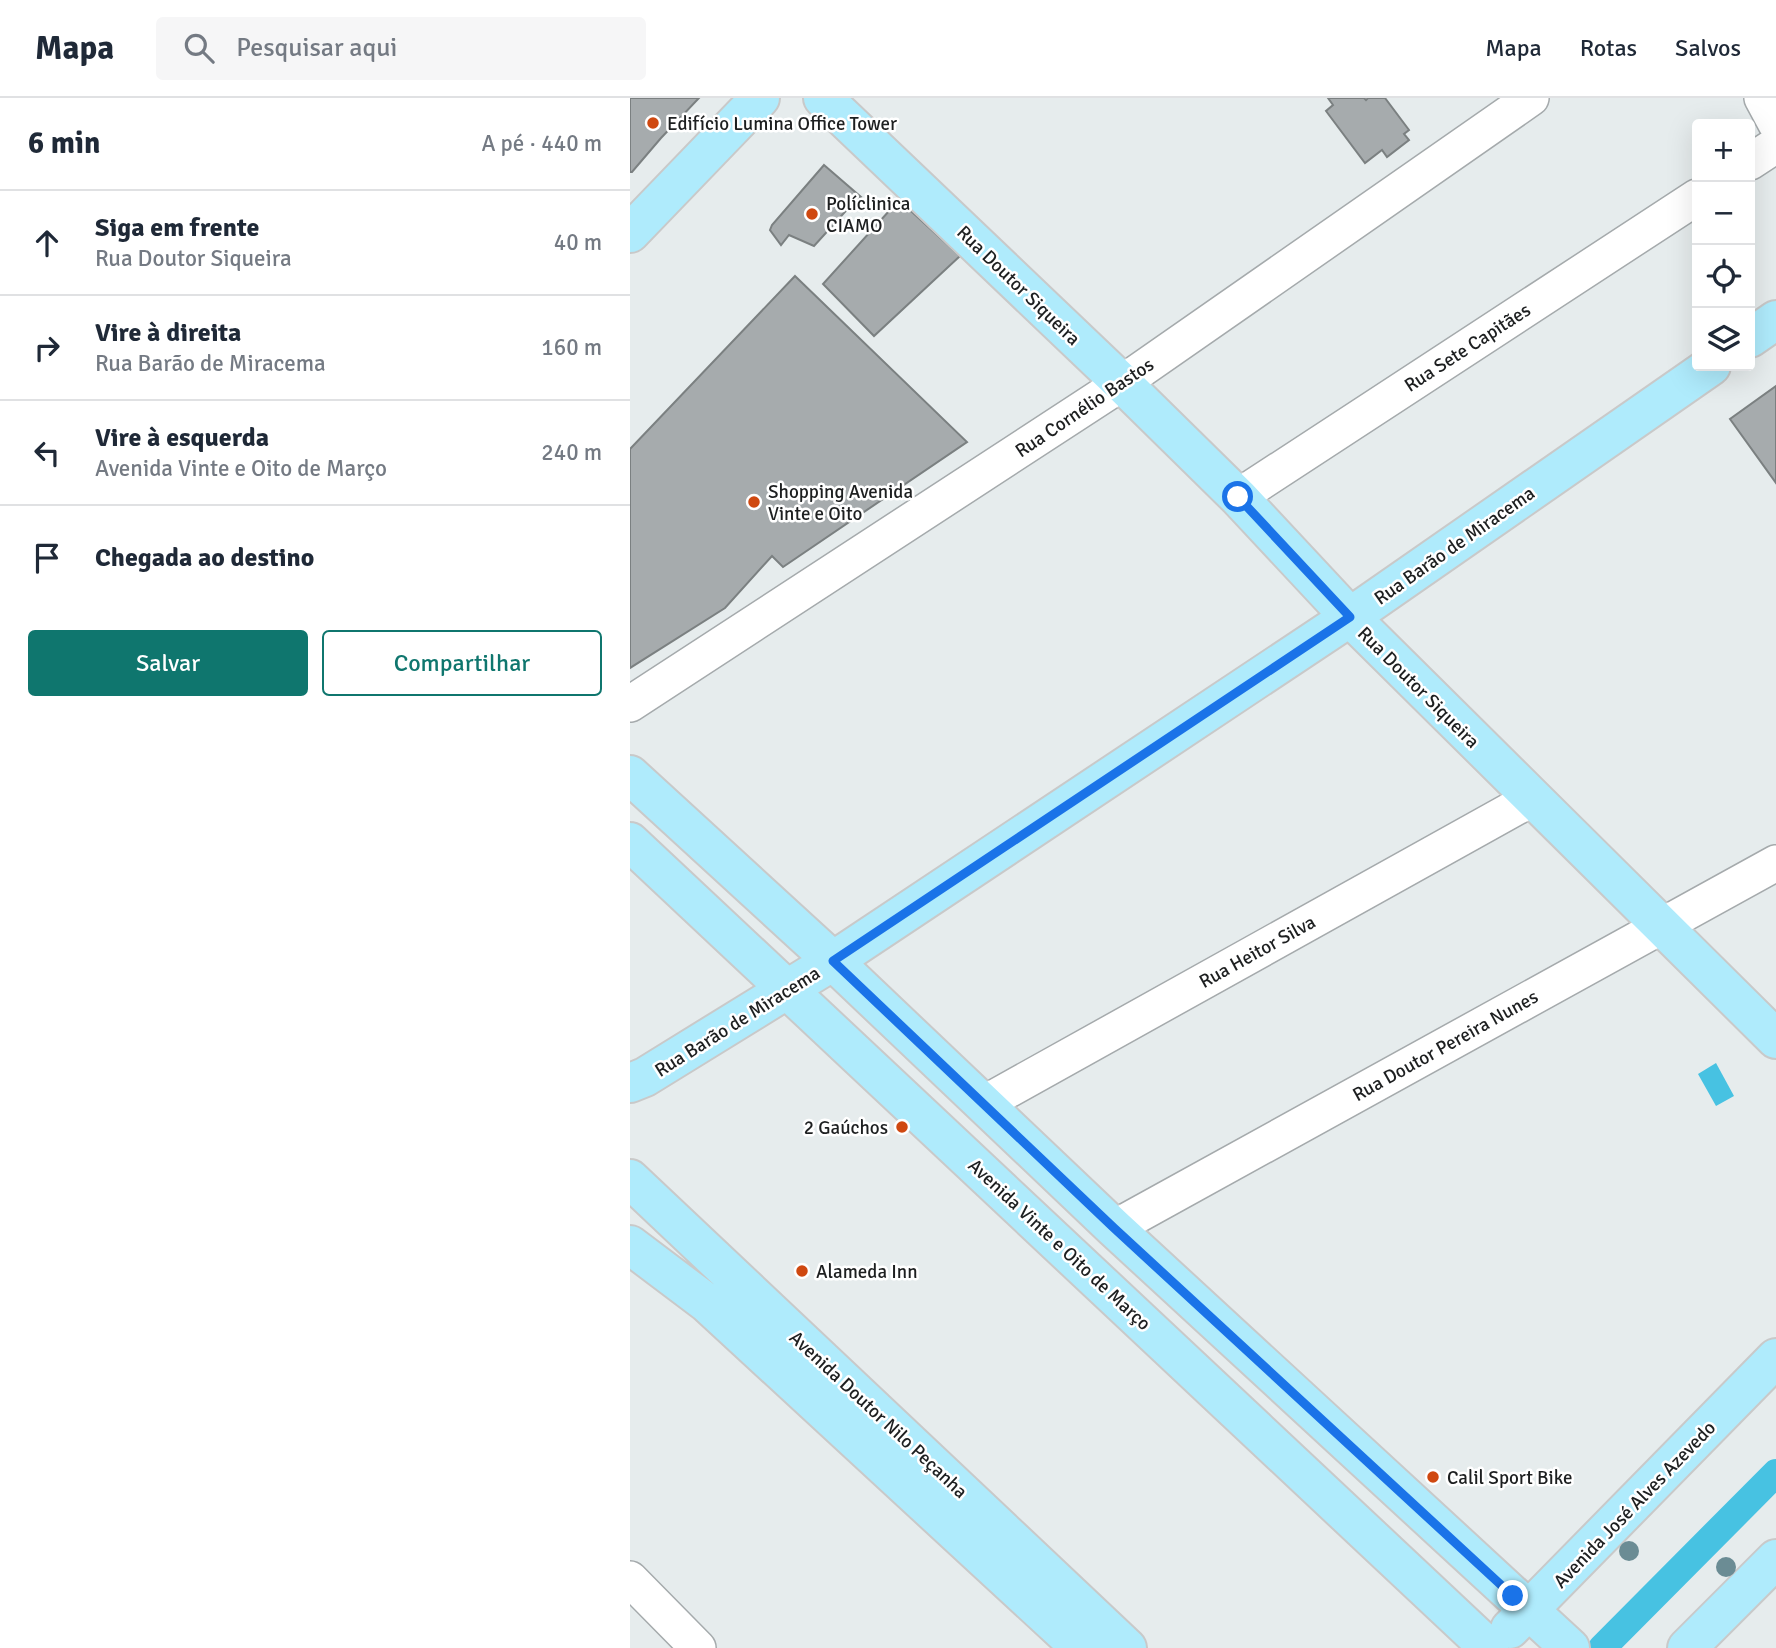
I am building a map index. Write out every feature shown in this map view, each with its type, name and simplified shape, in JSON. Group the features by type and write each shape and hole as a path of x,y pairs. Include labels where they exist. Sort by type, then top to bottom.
{"main road":[{"path":"630,233 760,98"},
{"name":"Rua Doutor Siqueira","path":"824,98 1238,497 1350,617 1776,1039"},
{"path":"1755,335 1776,320"},
{"name":"Rua Barão de Miracema","path":"630,1083 645,1077 833,961 1350,617 1704,371"},
{"path":"630,775 833,961 1114,1228 1548,1628"},
{"name":"Avenida Vinte e Oito de Março","path":"630,842 1489,1648"},
{"name":"Avenida Doutor Nilo Peçanha","path":"630,1179 1128,1648"},
{"name":"Avenida Doutor Nilo Peçanha","path":"630,1245 707,1303 1068,1644"},
{"name":"Avenida José Alves Azevedo","path":"1489,1648 1548,1628 1776,1358"},
{"path":"1687,1648 1776,1559"}],"street":[{"name":"Rua Cornélio Bastos","path":"630,704 1122,383 1531,98"},
{"path":"1762,98 1776,124"},
{"path":"1755,159 1776,145"},
{"name":"Rua Sete Capitães","path":"1238,497 1692,200"},
{"name":"Rua Heitor Silva","path":"984,1104 1531,799"},
{"name":"Rua Doutor Pereira Nunes","path":"1114,1228 1776,863"},
{"path":"630,1578 698,1648"}],"water":[{"path":"1716,1063 1734,1096 1716,1106 1698,1074"}],"building":[{"name":"Edifício Lumina Office Tower","path":"630,98 699,98 632,172 630,172"},
{"path":"1328,98 1385,98 1409,130 1404,134 1409,140 1387,157 1382,150 1365,163 1326,111 1333,105"},
{"name":"Políclinica CIAMO","path":"824,165 861,197 814,246 789,235 781,245 770,230 772,225"},
{"path":"899,200 960,256 874,336 823,284"},
{"name":"Shopping Avenida Vinte e Oito","path":"795,276 967,442 783,567 772,556 725,608 630,668 630,449"},
{"path":"1776,386 1776,483 1730,419"}],"waterway":[{"path":"1602,1648 1776,1473"}],"place":[{"name":"Edifício Lumina Office Tower","path":"653,123"},
{"name":"Políclinica CIAMO","path":"812,214"},
{"name":"Shopping Avenida Vinte e Oito","path":"754,502"},
{"name":"2 Gaúchos","path":"902,1127"},
{"name":"Alameda Inn","path":"802,1271"},
{"name":"Calil Sport Bike","path":"1433,1477"}],"route":[{"path":"1238,497 1350,617 833,961 1114,1228 1513,1596"}]}
